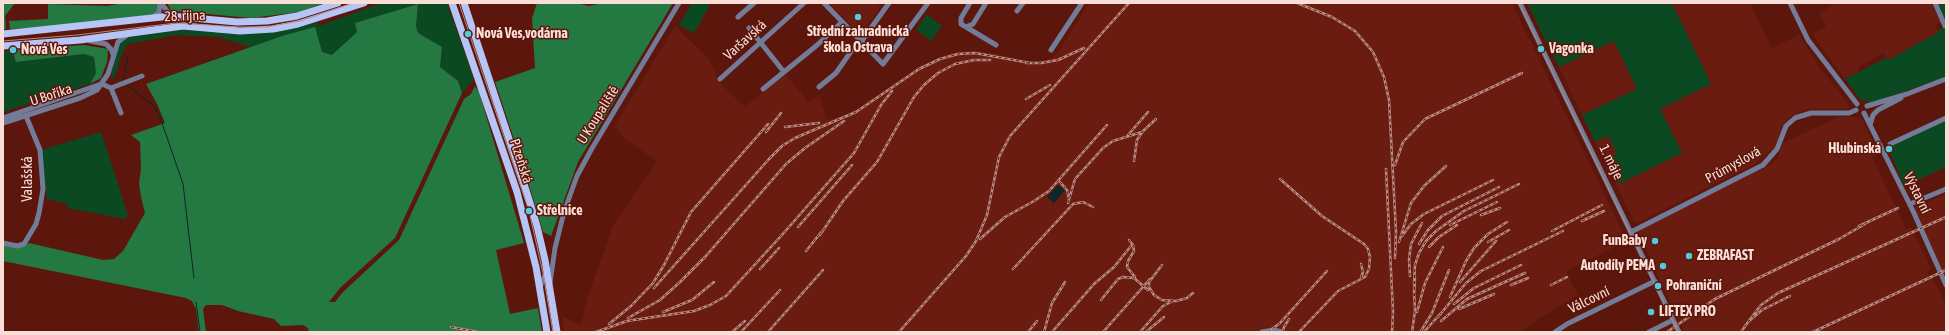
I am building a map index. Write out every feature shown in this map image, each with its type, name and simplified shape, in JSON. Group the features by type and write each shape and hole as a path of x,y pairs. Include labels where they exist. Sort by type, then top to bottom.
{"main road":[{"name":"28. října","path":"3,34 179,16 237,22 262,22 297,16 338,3"},
{"name":"28. října","path":"3,46 80,40 183,26 249,31 278,28 298,24 364,3"},
{"name":"Plzeňská","path":"452,3 517,192 540,287 547,332"},
{"name":"Plzeňská","path":"464,3 524,182 543,250 557,332"}],"street":[{"path":"160,3 170,13 179,16"},
{"path":"151,18 159,12 160,3"},
{"name":"U Koupaliště","path":"540,287 555,248 568,197 583,164 679,3"},
{"path":"738,17 754,3"},
{"name":"Varšavská","path":"720,79 804,3"},
{"path":"824,3 883,64 928,3"},
{"path":"819,87 836,72 889,3"},
{"path":"970,3 961,18 961,24 996,45"},
{"path":"966,27 973,24 986,3"},
{"path":"1017,11 1023,3"},
{"path":"1051,50 1082,3"},
{"name":"1. máje","path":"1520,3 1679,332"},
{"path":"1790,3 1808,40 1857,104"},
{"path":"1935,3 1945,26"},
{"path":"763,89 816,46 842,22"},
{"path":"749,28 784,72"},
{"name":"U Boříka","path":"3,123 88,95 97,90 108,74 118,42 130,34"},
{"path":"80,40 106,44 111,49 113,56"},
{"path":"111,88 142,76"},
{"path":"1857,104 1862,103 1867,106 1907,94 1946,79"},
{"path":"102,84 111,88 121,113"},
{"name":"U Boříka","path":"3,118 102,84"},
{"path":"1870,126 1871,118 1878,110 1907,94"},
{"path":"1857,104 1855,107 1860,113 1864,113 1867,106"},
{"name":"Průmyslová","path":"1632,232 1763,165 1777,149 1787,125 1795,118 1811,113 1849,113 1856,110"},
{"name":"Výstavní","path":"1864,113 1910,204 1946,285"},
{"name":"Valašská","path":"3,243 17,246 24,244 39,213 43,189 40,150 26,116"},
{"path":"1890,144 1946,118"},
{"path":"1910,204 1946,189"},
{"path":"543,250 549,252 555,248"},
{"name":"U Koupaliště","path":"550,286 555,248"},
{"name":"Válcovní","path":"1556,332 1567,324 1655,281"},
{"path":"1649,332 1673,320"},
{"path":"1262,332 1274,330 1282,332"}],"shaded area":[{"name":"Střední zahradnická škola Ostrava","path":"833,3 875,3 881,7 860,35 831,5"},
{"path":"1089,3 1512,3 1627,241 1566,271 1578,295 1535,321 1521,332 564,332 562,316 581,325 589,293 613,226 657,161 621,136 619,130 614,127 675,26 709,59 719,82 745,107 785,74 809,103 819,95 827,120 845,115 858,109 920,66 951,53 971,51 994,53 1018,60 1039,61 1049,59 1057,54"},
{"path":"1650,3 1750,3 1772,48 1799,35 1820,68 1850,106 1847,109 1808,109 1790,117 1782,127 1774,148 1753,165 1635,224 1551,51"},
{"path":"1833,3 1931,3 1941,22 1935,26 1939,32 1887,60 1884,53 1858,67 1860,71 1845,79 1812,34 1826,26 1819,13 1833,5"},
{"path":"1838,117 1855,117 1862,119 1878,153 1872,157 1906,229 1911,227 1931,269 1927,271 1930,278 1932,277 1946,305 1946,332 1684,332 1638,231 1771,164 1777,159 1783,143"},
{"path":"1946,194 1946,278 1914,208"}],"green space":[{"path":"3,3 15,3 5,16 6,29 3,29"},
{"path":"123,3 157,3 158,9 152,15 56,27 10,29 9,21 48,19 48,4 107,6"},
{"path":"167,3 324,3 299,12 251,18 175,11 171,10"},
{"path":"381,3 447,3 474,79 462,93 458,81 440,67 442,47 418,33 416,26 418,4 355,23 357,32 332,55 282,36 251,47 218,37 177,35 128,44 122,54 114,79 111,76 117,47 127,37 174,30 300,27 317,22 319,26"},
{"path":"537,3 575,3 589,6 603,3 673,3 578,162 551,236 543,232 527,178 495,82 535,68 532,18"},
{"path":"692,3 707,3 710,5 694,33 679,25"},
{"path":"1527,3 1672,3 1711,84 1660,109 1682,153 1619,184 1607,159 1617,154 1608,136 1595,142 1582,115 1637,89 1614,41 1559,67"},
{"path":"1935,3 1946,3 1946,77 1879,100 1869,102 1861,100 1845,79 1886,58 1888,60 1939,32 1938,30 1944,27"},
{"path":"418,4 416,26 418,33 442,47 440,67 458,81 462,93 395,238 340,288 329,302 335,302 342,293 399,240 464,99 471,94 475,86 479,92 524,243 496,250 510,314 538,308 542,332 309,332 308,328 303,325 281,326 274,319 238,311 222,305 206,305 203,309 206,332 199,332 196,309 192,301 186,298 3,261 3,245 18,248 29,243 103,260 114,259 123,251 145,213 139,183 141,169 140,142 131,135 165,123 146,84 282,36 315,27 322,52 332,55 357,32 355,23"},
{"path":"927,15 942,26 931,41 916,29"},
{"path":"84,45 108,49 107,62 101,78 90,84 96,73 94,57 84,54 16,62 12,50"},
{"path":"12,50 16,62 85,54 94,57 96,73 90,84 3,112 3,51"},
{"path":"1946,120 1946,167 1904,186 1888,147"},
{"path":"101,132 128,215 125,219 67,208 68,204 47,199 41,150"}],"water":[{"path":"1058,185 1065,190 1054,203 1047,197"}],"waterway":[{"path":"123,81 128,56"},
{"path":"127,85 154,106 160,117 183,184 194,278"},
{"path":"196,302 200,332"}],"tram line":[{"path":"3,41 77,35 176,23 266,27 300,21 353,3"},
{"path":"459,3 529,211 543,273 553,332"},
{"path":"1519,3 1678,332"}],"railway":[{"path":"899,332 966,256 976,241 987,215 999,157 1010,136 1129,3"},
{"path":"1297,3 1332,17 1355,31 1373,52 1384,77 1389,100 1396,232 1395,258"},
{"path":"1026,63 1041,63 1058,60 1084,48"},
{"path":"654,288 769,159 782,146 795,138 856,112 919,69 940,59 958,54 975,53 1030,63"},
{"path":"820,235 843,201 877,162 914,97 924,85 938,73 955,64 974,60 990,60"},
{"path":"1395,165 1403,142 1425,119 1522,73"},
{"path":"1026,99 1050,85"},
{"path":"596,332 627,321 694,311 710,305 726,296 854,153 881,105 892,91"},
{"path":"1128,135 1148,112"},
{"path":"766,132 781,113"},
{"path":"1068,203 1075,179 1103,148 1113,141 1142,132 1156,119"},
{"path":"628,318 660,300 680,282 705,257 786,164 805,148 844,121"},
{"path":"785,127 819,123"},
{"path":"609,324 631,306 653,283 664,265 691,212 768,124"},
{"path":"980,239 1005,217 1049,191 1107,125"},
{"path":"1134,161 1137,140 1143,131"},
{"path":"798,227 852,165"},
{"path":"1399,242 1411,203 1424,186 1446,166"},
{"path":"1386,169 1393,312 1392,332"},
{"path":"1280,179 1322,216 1364,244 1368,249 1370,257 1369,269 1365,277 1338,291 1299,332"},
{"path":"1402,236 1411,224 1424,214 1493,180"},
{"path":"1060,182 1067,190 1069,199"},
{"path":"1414,284 1415,265 1419,253 1426,241 1436,231 1464,211 1519,184"},
{"path":"1419,244 1428,230 1442,216 1499,187"},
{"path":"1013,269 1073,204 1083,202 1093,207"},
{"path":"1450,225 1497,202"},
{"path":"1552,231 1602,205"},
{"path":"1481,215 1500,208"},
{"path":"1859,226 1898,208"},
{"path":"1582,221 1604,211"},
{"path":"1748,322 1761,305 1778,293 1946,217"},
{"path":"1450,297 1466,261 1474,248 1488,234 1507,222"},
{"path":"1410,276 1409,259 1411,244 1422,223"},
{"path":"1667,332 1715,299 1839,239 1865,224"},
{"path":"1429,247 1439,237 1457,225"},
{"path":"806,251 823,230"},
{"path":"1488,242 1509,230"},
{"path":"1438,317 1466,283 1481,271 1563,231"},
{"path":"1129,240 1133,245 1134,251 1128,261 1127,267 1135,277"},
{"path":"1460,282 1496,241"},
{"path":"1052,332 1094,284 1114,267 1131,246"},
{"path":"1417,312 1425,283 1443,247"},
{"path":"760,269 779,248"},
{"path":"1361,264 1363,272 1361,278"},
{"path":"1162,265 1149,282 1149,287 1154,295 1162,300 1176,301 1187,298 1193,293"},
{"path":"1454,304 1474,288 1521,265"},
{"path":"768,332 823,270"},
{"path":"1421,331 1432,313 1449,270"},
{"path":"1813,332 1946,270"},
{"path":"1268,332 1280,323 1327,271"},
{"path":"1441,321 1467,299 1525,273"},
{"path":"1101,300 1118,279 1123,277 1134,278 1148,290"},
{"path":"1551,285 1567,277"},
{"path":"1511,285 1528,278"},
{"path":"1103,332 1150,279"},
{"path":"1414,296 1415,279"},
{"path":"663,312 692,300 714,282"},
{"path":"1044,332 1052,303 1065,282"},
{"path":"741,332 780,290"},
{"path":"1412,332 1415,311 1414,290"},
{"path":"1459,309 1494,294"},
{"path":"1741,332 1748,322 1762,310 1790,296"},
{"path":"1140,332 1163,306 1173,301"},
{"path":"1424,332 1441,313"},
{"path":"1147,331 1164,317"},
{"path":"1283,332 1289,319"},
{"path":"732,332 745,321"},
{"path":"1028,332 1037,321"},
{"path":"451,327 478,332"}],"place":[{"name":"Střední zahradnická škola Ostrava","path":"858,17"},
{"name":"Nová Ves,vodárna","path":"468,34"},
{"name":"Vagonka","path":"1541,49"},
{"name":"Nová Ves","path":"13,50"},
{"name":"Hlubinská","path":"1889,149"},
{"name":"Střelnice","path":"529,211"},
{"name":"FunBaby","path":"1655,241"},
{"name":"ZEBRAFAST","path":"1689,256"},
{"name":"Autodíly PEMA","path":"1663,266"},
{"name":"Pohraniční","path":"1658,286"},
{"name":"LIFTEX PRO","path":"1651,312"}]}
